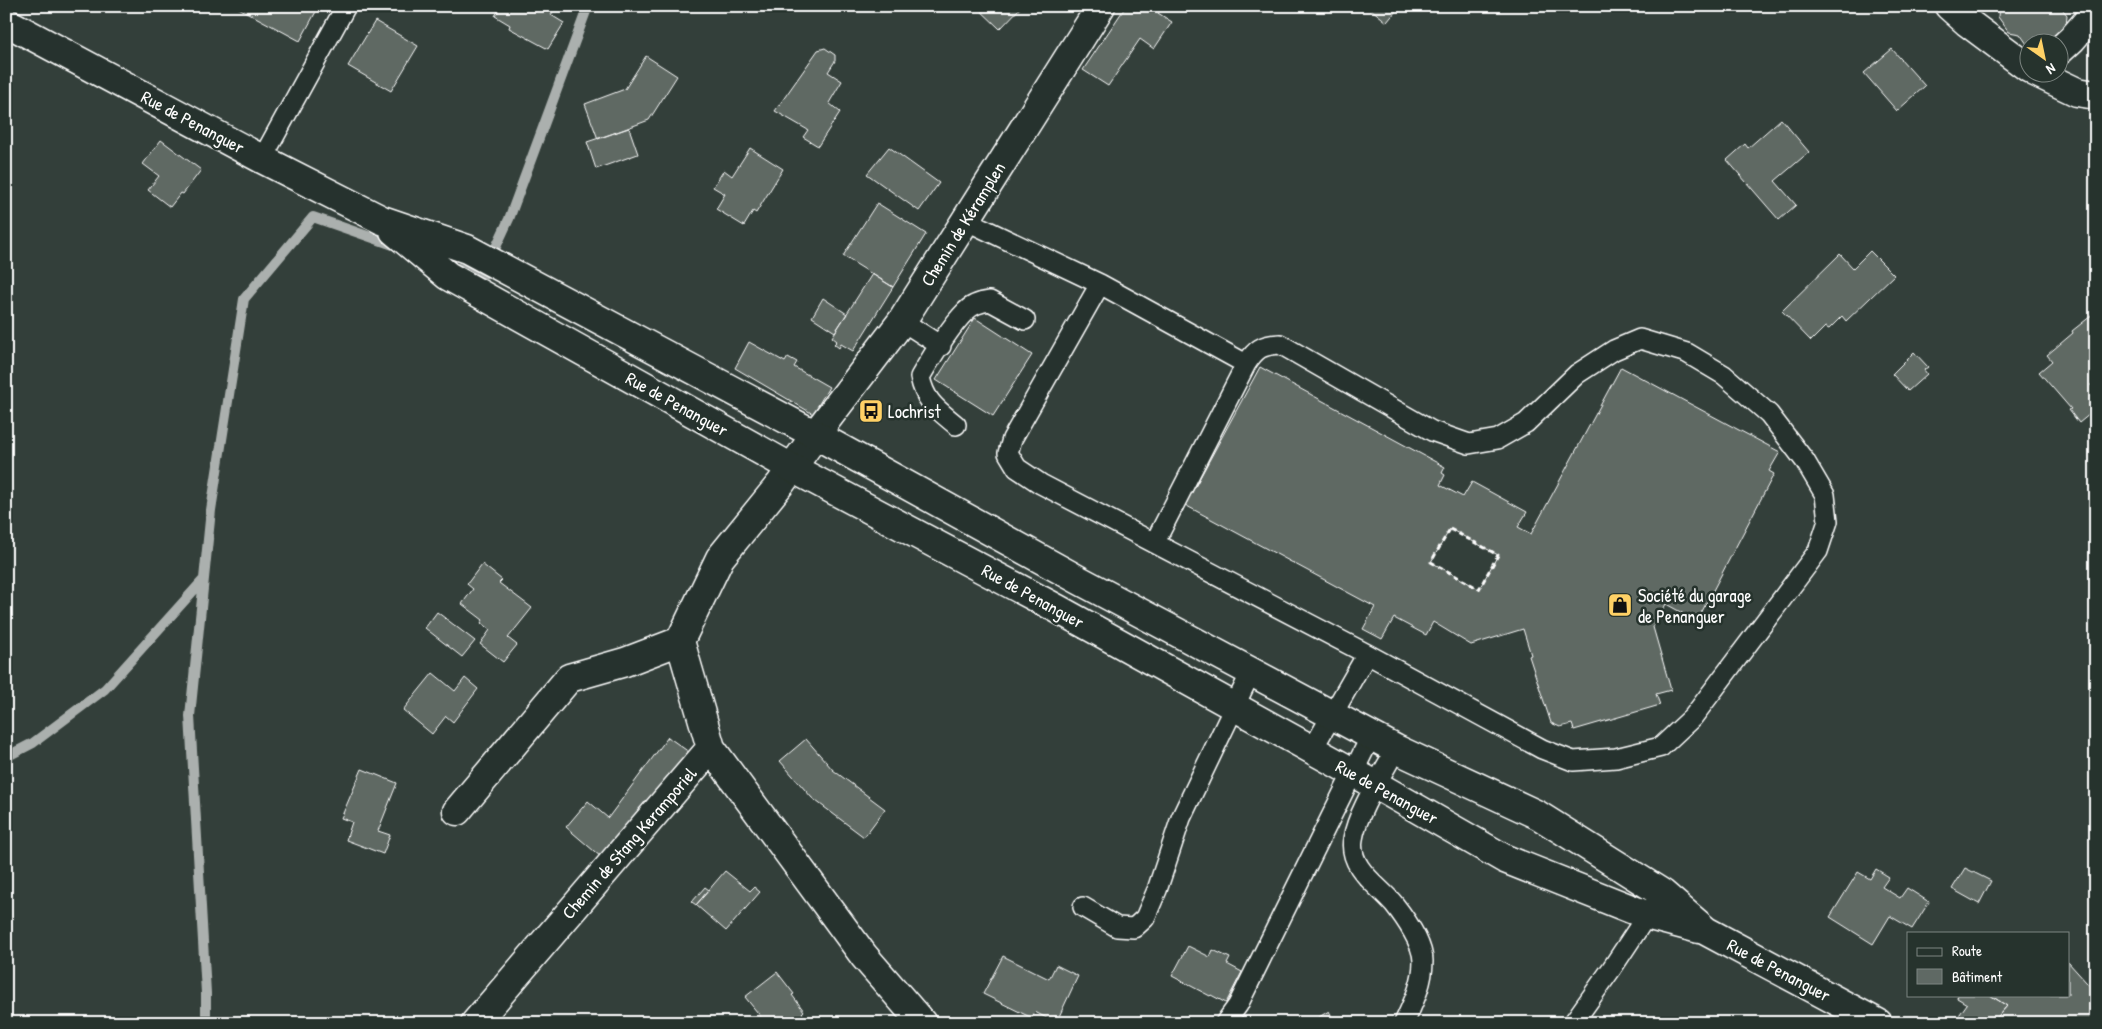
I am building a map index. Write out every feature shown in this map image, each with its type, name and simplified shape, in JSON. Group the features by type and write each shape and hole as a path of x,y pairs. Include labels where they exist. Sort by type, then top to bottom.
{"main road":[{"name":"Chemin de Kéramplen","path":"792,468 902,321 1101,6"},
{"path":"1949,6 1967,22 2020,62"},
{"path":"2070,41 2096,11"},
{"name":"Rue de Penanguer","path":"6,22 262,159 382,220 467,249 816,435 1079,580 1371,736 1538,816 1662,893 1706,931 1878,1023"},
{"path":"2056,82 2077,92 2096,96"},
{"name":"Rue de Penanguer","path":"382,220 448,276 792,468 1235,707 1505,859 1646,915 1706,931"},
{"path":"792,468 720,558 680,641 711,748 864,956 922,1023"},
{"path":"457,811 569,678 625,662 680,641"},
{"name":"Chemin de Stang Keramporiel","path":"475,1023 711,748"}],"lane":[{"path":"262,159 346,6"},
{"path":"965,220 1100,284 1246,364"},
{"path":"1100,284 1012,439 1008,453 1017,468 1041,484 1368,654 1542,749 1574,761 1616,758 1661,747 1693,717 1818,551 1828,521 1826,495 1805,460 1769,414 1724,375 1687,353 1640,339 1614,350 1576,374 1526,423 1498,439 1469,444 1432,431 1280,344 1270,344 1255,350 1246,364 1154,542"},
{"path":"956,426 934,406 923,392 920,377 965,310 978,303 990,301 1025,320"},
{"path":"902,321 941,346"},
{"path":"1312,750 1368,654"},
{"path":"1083,908 1117,928 1134,928 1145,918 1157,890 1181,818 1251,672"},
{"path":"1371,736 1360,819 1353,839 1353,854 1359,867 1394,904 1419,943 1423,961 1419,990 1404,1023"},
{"path":"1225,1023 1238,1005 1365,779 1396,749"},
{"path":"1573,1023 1662,893"}],"path":[{"path":"1450,529 1498,555 1479,588 1431,562 1450,529"}],"building":[{"path":"235,6 319,6 300,41"},
{"path":"501,6 554,6 556,7 551,15 564,23 548,49 509,28 510,25 495,16"},
{"path":"976,6 1022,6 1000,29"},
{"path":"1126,6 1162,6 1158,13 1172,22 1154,49 1140,39 1108,86 1083,70"},
{"path":"1367,6 1400,6 1387,22"},
{"path":"1999,6 2060,6 2067,15 2066,26 2058,32 2020,32 2020,34 2009,32 1998,17"},
{"path":"375,21 418,46 391,91 348,66"},
{"path":"825,48 835,55 835,61 828,72 842,81 829,103 840,112 818,146 803,137 808,130 775,111 818,50"},
{"path":"1892,49 1925,86 1897,111 1864,73"},
{"path":"646,56 677,76 649,120 598,139 585,104 625,89"},
{"path":"1781,119 1809,152 1775,181 1796,205 1779,220 1727,160 1745,144 1748,148"},
{"path":"629,128 638,154 596,169 587,142"},
{"path":"161,140 201,170 183,194 181,193 170,207 148,190 159,176 143,164"},
{"path":"889,147 939,183 919,211 867,174"},
{"path":"750,148 783,169 756,213 753,211 744,226 716,209 725,194 713,187 724,170 732,176"},
{"path":"877,203 926,234 893,287 843,256"},
{"path":"1870,251 1894,275 1846,321 1842,316 1829,329 1825,327 1811,341 1782,311 1840,254 1853,268"},
{"path":"872,274 893,287 853,351 841,344 839,348 834,344 837,341 832,337"},
{"path":"823,298 847,314 835,332 812,317"},
{"path":"2096,312 2096,381 2090,385 2096,391 2096,409 2079,423 2069,410 2071,409 2039,372 2052,361 2047,355 2073,333 2072,331"},
{"path":"975,318 1032,355 993,416 936,380"},
{"path":"749,342 785,362 788,357 797,362 794,367 829,387 813,414 735,368"},
{"path":"1914,352 1928,367 1924,370 1927,374 1908,391 1892,374"},
{"path":"1260,367 1445,467 1442,473 1445,475 1440,485 1463,497 1472,482 1527,512 1518,527 1531,534 1621,367 1780,452 1769,471 1774,474 1697,621 1666,604 1653,627 1671,690 1656,694 1660,705 1574,730 1572,724 1560,727 1551,723 1529,656 1531,655 1523,629 1471,645 1433,622 1426,635 1394,618 1382,639 1363,629 1375,607 1185,505","holes":["1450,529 1498,555 1479,589 1431,562"]},
{"path":"482,564 502,580 499,583 532,608 508,638 517,645 503,662 480,644 490,630 481,623 483,620 462,604 473,589 467,584"},
{"path":"437,612 475,641 462,657 425,628"},
{"path":"433,673 455,691 465,678 478,689 453,722 446,716 432,734 403,710"},
{"path":"668,737 693,755 608,863 566,827 588,801 608,818"},
{"path":"806,739 833,770 885,809 864,837 812,798 780,761"},
{"path":"362,769 397,783 378,831 390,835 383,854 346,840 352,822 341,818"},
{"path":"1965,868 1991,881 1979,904 1952,889"},
{"path":"1876,869 1889,877 1882,887 1900,898 1907,888 1929,902 1912,929 1890,916 1873,944 1830,917 1858,872 1870,879"},
{"path":"725,871 750,891 754,887 760,892 726,931 696,905"},
{"path":"705,887 709,890 696,905 692,902"},
{"path":"1188,946 1210,957 1213,950 1230,958 1227,964 1242,972 1226,1003 1172,976"},
{"path":"1003,956 1049,979 1056,965 1078,976 1056,1023 1035,1012 1032,1018 983,994"},
{"path":"2070,964 2096,993 2096,1023 1992,1023 2007,1006 1992,996 2070,996"},
{"path":"777,972 794,994 792,995 810,1023 766,1023 745,997"},
{"path":"1958,996 1992,996 2007,1006 1992,1023 1958,1023 1955,1021 1967,1004 1957,998"},
{"path":"1329,1011 1334,1021 1340,1017 1343,1023 1323,1023 1319,1017"}],"waterway":[{"path":"458,268 482,277 509,219 588,6"},
{"path":"206,1023 206,993 190,716 211,510 244,299 313,217 399,247"},
{"path":"6,757 33,743 105,689 204,579"}],"place":[{"name":"Lochrist","path":"871,411"},
{"name":"Société du garage de Penanguer","path":"1620,605"}]}
